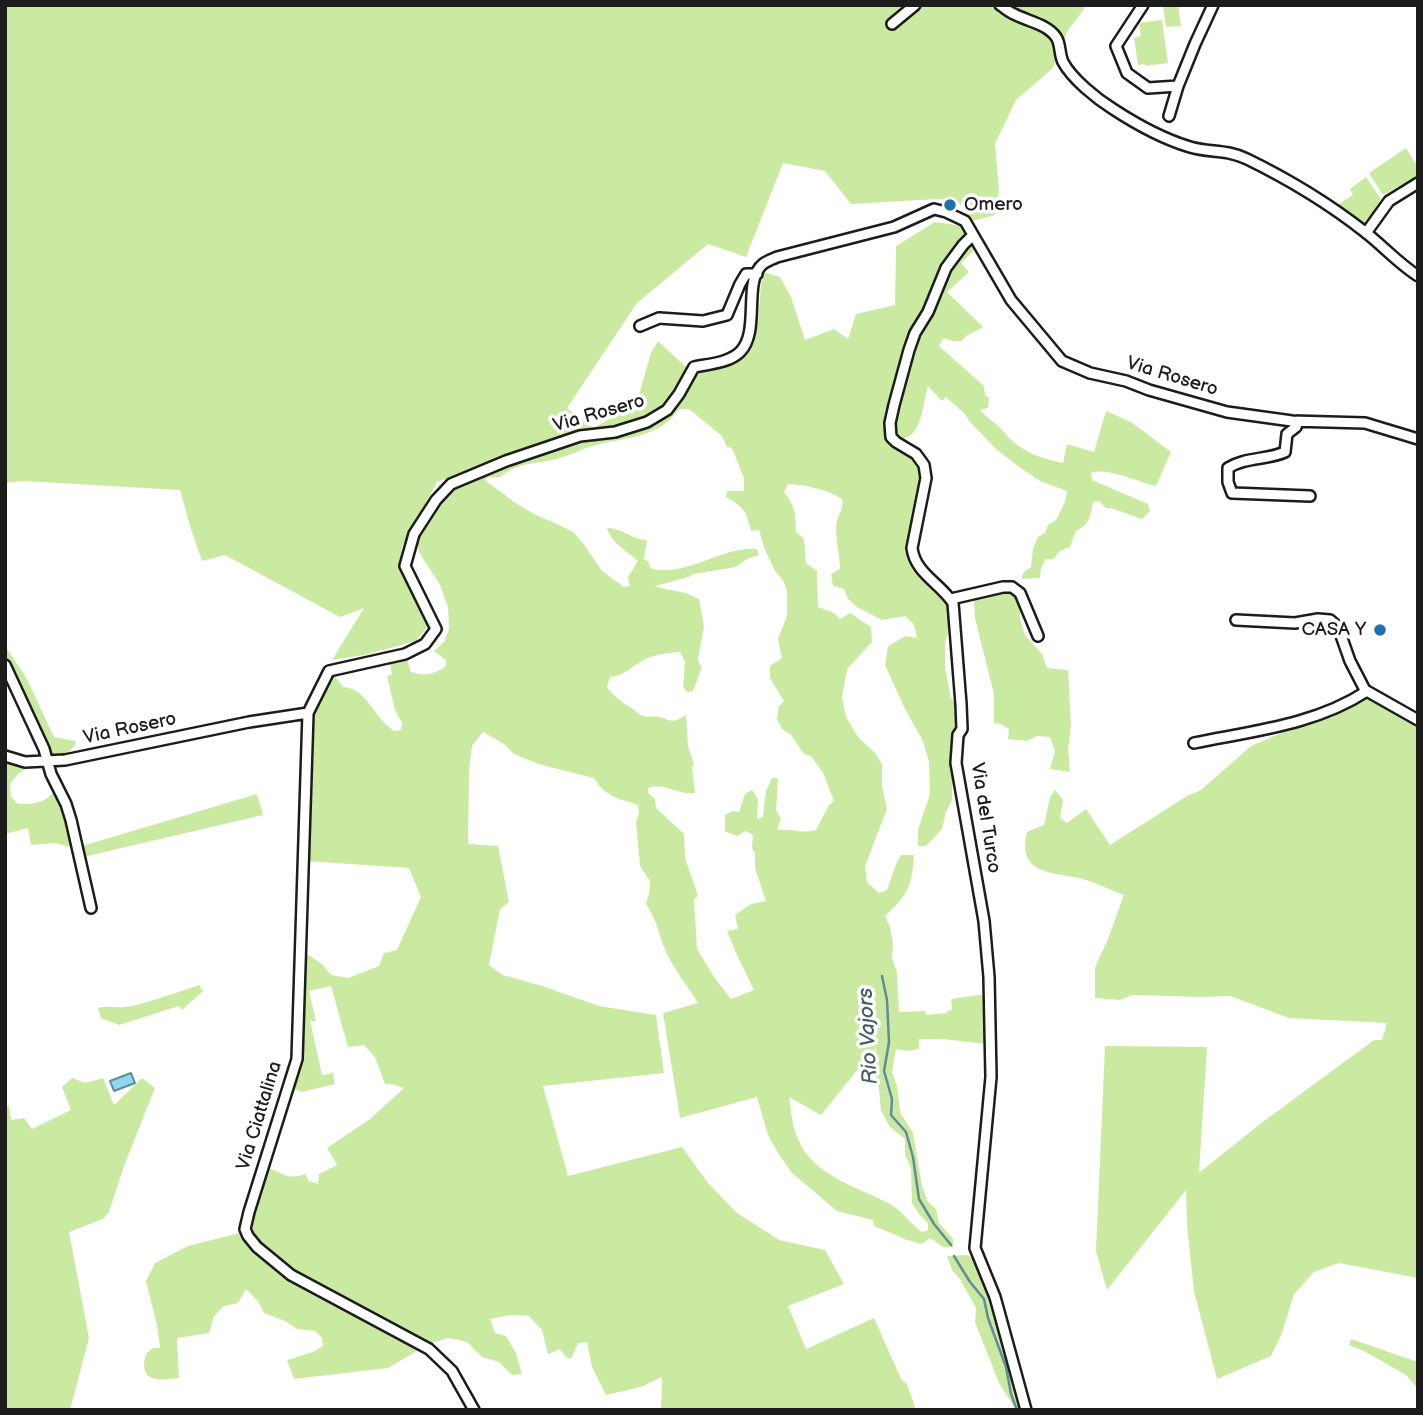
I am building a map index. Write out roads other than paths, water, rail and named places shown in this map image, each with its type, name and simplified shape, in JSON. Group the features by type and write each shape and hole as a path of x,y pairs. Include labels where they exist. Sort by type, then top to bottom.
{"street":[{"path":"892,24 915,5"},
{"path":"1000,5 1055,36 1061,59 1067,68 1095,96 1139,125 1165,126 1188,146 1244,157 1284,178 1320,199 1418,276"},
{"path":"1143,5 1116,46 1127,73 1148,89 1178,86"},
{"path":"1165,126 1178,86 1213,5"},
{"path":"1366,233 1389,201 1418,183"},
{"name":"Via Rosero","path":"5,756 25,762 87,757 248,722 308,713 329,671 405,653 425,644 436,629 405,566 414,534 436,500 451,484 506,461 580,436 615,432 647,422 667,410 694,367 725,360 740,353 749,337 753,282 761,265 777,257 894,227 934,209 965,221 1012,300 1062,361 1090,373 1126,381 1227,412 1298,421 1365,423 1418,439"},
{"path":"972,236 946,268 928,312 915,333 890,423 891,437 916,454 924,465 926,478 912,548 919,567 951,599 1012,587 1020,593 1038,636"},
{"path":"640,326 659,318 703,321 727,315 746,274 757,274"},
{"path":"1298,421 1296,427 1287,434 1285,452 1236,463 1228,468 1228,482 1232,493 1310,496"},
{"name":"Via del Turco","path":"951,599 962,729 958,734 956,764 984,921 989,977 991,1077 975,1248 995,1297 1026,1410"},
{"path":"1237,620 1294,623 1330,620 1338,627 1350,661 1365,690 1418,720"},
{"path":"5,665 66,804 91,908"},
{"path":"1194,743 1300,722 1347,705 1367,691"},
{"name":"Via Ciattalina","path":"308,713 297,1059 245,1228 257,1247 291,1275 429,1349 452,1371 474,1410"}],"water":[{"path":"131,1073 135,1083 114,1091 110,1081"}],"waterway":[{"name":"Rio Vajors","path":"882,976 887,1000 889,1042 884,1071 892,1099 891,1115 906,1132 913,1157 919,1199 951,1245"},
{"name":"Rio Vajors","path":"954,1256 984,1299 1017,1410"}],"place":[{"name":"Omero","path":"950,205"},
{"name":"CASA Y","path":"1380,630"}]}
